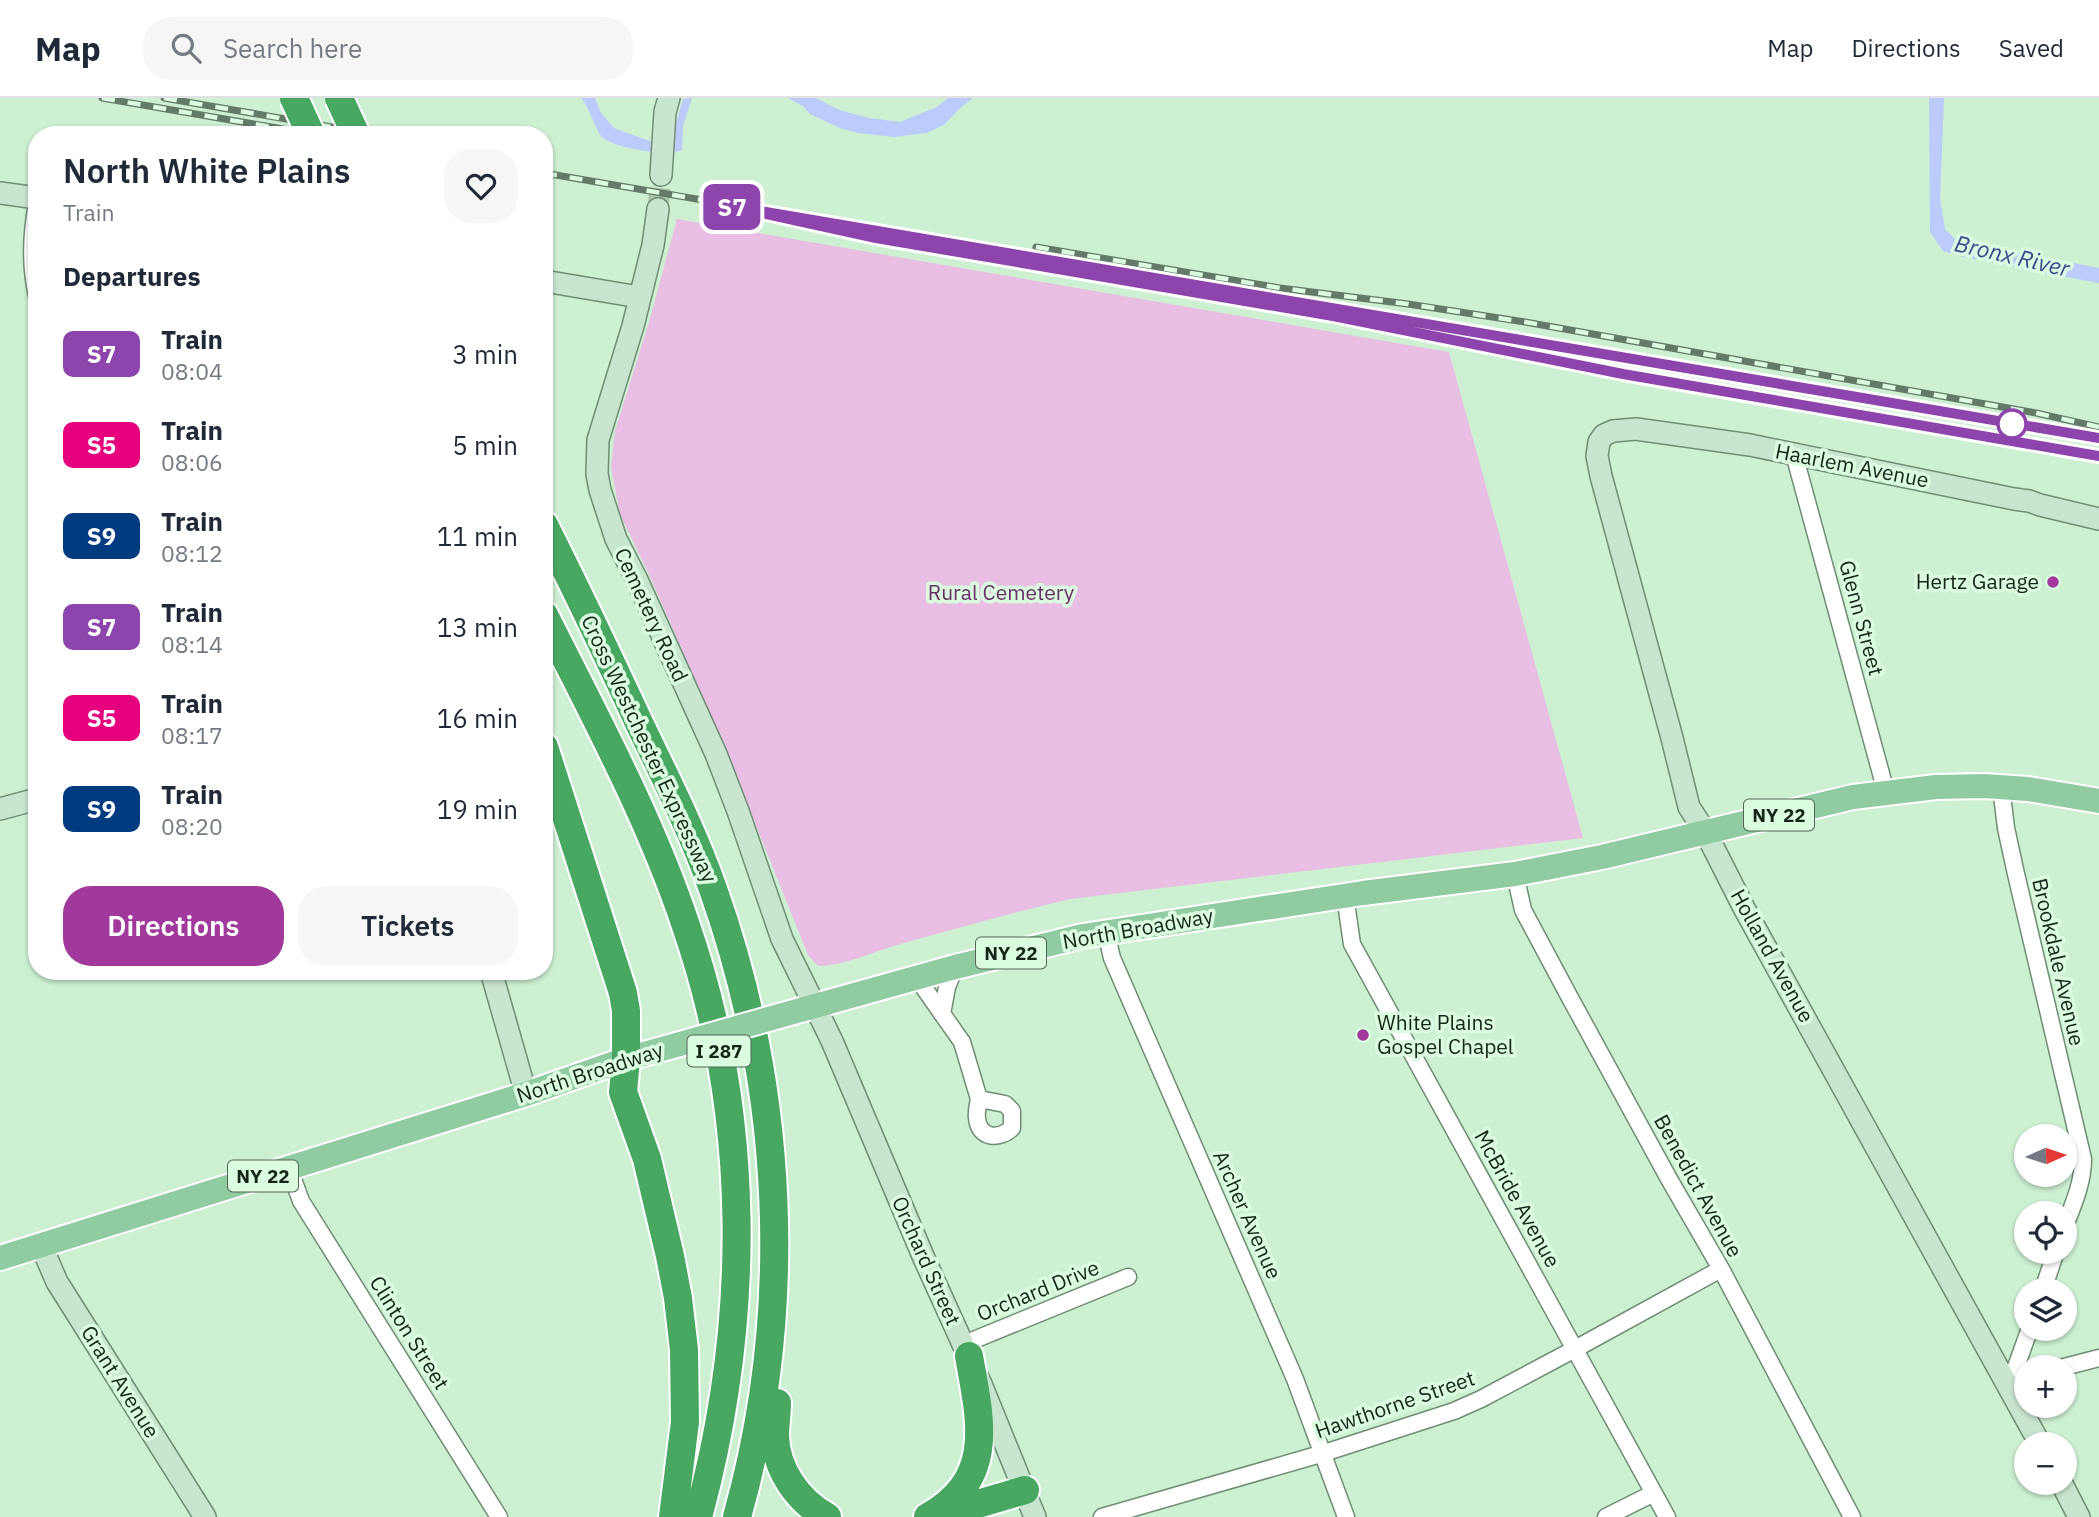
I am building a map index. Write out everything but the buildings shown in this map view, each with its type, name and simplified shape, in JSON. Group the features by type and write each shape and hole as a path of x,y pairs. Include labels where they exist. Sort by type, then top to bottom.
{"highway":[{"path":"294,98 307,126"},
{"path":"339,98 352,126"},
{"name":"Cross Westchester Expressway","path":"553,544 688,826 721,912 739,974 764,1090 773,1181 774,1274 766,1377 757,1432 737,1517"},
{"name":"Cross Westchester Expressway","path":"553,634 647,827 677,900 707,996 725,1083 736,1196 736,1299 723,1412 698,1517"},
{"path":"553,775 623,993 626,1012 623,1092 647,1159 678,1298 684,1350 685,1422 673,1517"},
{"path":"928,1517 961,1489 975,1463 981,1430 966,1350"},
{"path":"766,1377 778,1399 775,1436 781,1464 796,1492 827,1517"},
{"path":"935,1517 1030,1504"},
{"path":"990,1517 1030,1504"}],"main road":[{"name":"North Broadway","path":"0,1258 526,1094 626,1059 1035,947 1106,932 1515,874 1706,834 1853,797 1886,792 1936,787 2001,787 2099,801"}],"street":[{"path":"662,168 665,111 669,98"},
{"path":"0,193 28,197"},
{"name":"Cemetery Road","path":"657,209 653,245 633,326 598,440 597,474 600,490 616,539 716,754 782,939 815,1006"},
{"path":"553,283 639,297"},
{"name":"Haarlem Avenue","path":"1604,435 1619,429 1636,429 1751,445 2029,500 2099,519"},
{"name":"Holland Avenue","path":"1604,435 1599,442 1597,456 1601,475 1689,807 1744,908 2014,1373"},
{"name":"Glenn Street","path":"1794,454 1886,792"},
{"name":"Brookdale Avenue","path":"2001,787 2016,874 2091,1157 2074,1201"},
{"path":"0,809 28,801"},
{"name":"Benedict Avenue","path":"1515,874 1524,910 1536,934 1721,1269 1852,1517"},
{"name":"McBride Avenue","path":"1345,896 1352,944 1667,1517"},
{"name":"Archer Avenue","path":"1106,932 1112,958 1285,1355 1346,1517"},
{"path":"942,1014 947,987 955,967"},
{"path":"917,978 962,1042 979,1099"},
{"path":"494,980 526,1094"},
{"name":"Orchard Street","path":"815,1006 966,1350 1030,1504"},
{"name":"Clinton Street","path":"289,1168 302,1201 499,1517"},
{"name":"Grant Avenue","path":"41,1245 57,1282 205,1517"},
{"name":"Hawthorne Street","path":"1102,1517 1324,1453 1454,1411 1576,1349 1721,1269"},
{"name":"Orchard Drive","path":"966,1350 1128,1277"},
{"path":"2077,1364 2099,1358"},
{"path":"1606,1517 1654,1493"},
{"path":"2068,1495 2079,1517"}],"green space":[{"name":"Rural Cemetery","path":"677,219 1449,352 1583,838 1070,899 918,939 848,961 818,966 808,955 724,746 620,514 611,467 615,431"}],"water":[{"path":"581,98 595,98 601,113 614,128 652,142 672,138 683,99 692,98 683,126 682,150 653,152 608,141 599,133"},
{"path":"788,98 816,98 839,110 900,122 937,107 948,98 973,98 944,125 926,133 894,137 840,128 810,114 803,106"},
{"name":"Bronx River","path":"1929,98 1944,98 1940,199 1945,229 1956,240 2099,268 2099,283 1943,251 1930,232"}],"tunnel":[{"path":"658,209 661,175"}],"railway":[{"path":"102,98 265,126"},
{"path":"164,98 326,126"},
{"path":"553,175 2099,438"},
{"path":"1036,247 1280,288 1525,322 2036,413 2099,427"},
{"path":"1394,328 1623,374 2099,456"}],"train":[{"name":"S7","path":"2099,438 730,206 876,238 1333,316 1623,374 2099,456"}],"place":[{"name":"Hertz Garage","path":"2053,582"},
{"name":"White Plains Gospel Chapel","path":"1363,1035"}]}
